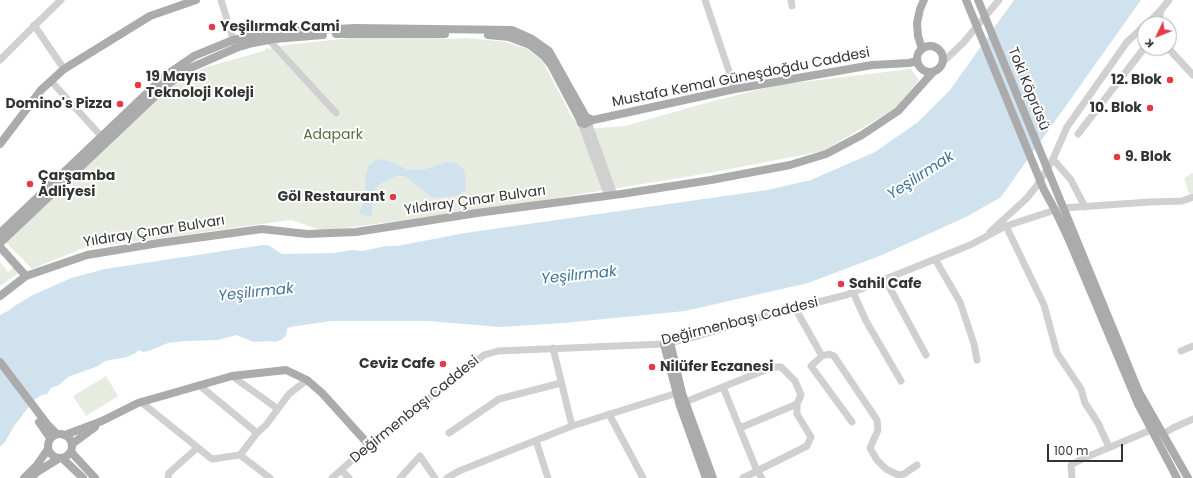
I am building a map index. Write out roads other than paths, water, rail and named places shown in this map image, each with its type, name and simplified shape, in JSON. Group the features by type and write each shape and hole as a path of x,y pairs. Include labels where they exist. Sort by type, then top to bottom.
{"main road":[{"path":"0,144 41,90 64,69 150,16 196,0"},
{"path":"922,49 918,36 917,23 920,9 924,0"},
{"path":"966,0 1044,190 1059,209 1140,392 1188,478"},
{"name":"Toki Köprüsü","path":"978,1 1055,187 1059,209"},
{"path":"0,244 166,86 188,69 236,48 253,43 269,40 367,31"},
{"path":"0,233 166,75 194,56 233,40 273,32 367,31 423,35 479,33 509,37 530,45 544,56 586,121"},
{"path":"930,46 935,47 942,52 944,61 940,68 933,72 924,71 917,61 922,49 930,46"},
{"name":"Mustafa Kemal Güneşdoğdu Caddesi","path":"586,121 735,89 872,65 909,63 917,61"},
{"name":"Yıldıray Çınar Bulvarı","path":"0,296 26,276 87,255 166,242 262,229 307,234 356,232 711,180 782,166 826,154 862,134 898,111 933,72"},
{"path":"1059,209 1138,404 1177,478"},
{"path":"0,247 26,276"},
{"path":"667,343 680,406 706,478"},
{"path":"667,343 685,402 713,478"},
{"path":"0,362 45,426"},
{"path":"0,370 45,426 57,436 70,440 71,448 69,455 60,458 37,472 31,478"},
{"path":"24,478 37,465 48,449 48,445 57,436 102,421 141,402 199,385 232,376 286,370 307,380 322,393 369,446"},
{"path":"71,448 102,421"},
{"path":"71,448 95,478"},
{"path":"48,449 51,455 60,458 83,478"}],"street":[{"path":"1,59 61,0"},
{"path":"221,0 236,48"},
{"path":"705,0 735,89"},
{"path":"944,61 963,43 999,0"},
{"path":"1155,16 1169,0"},
{"path":"1160,16 1161,10"},
{"path":"34,25 64,69"},
{"path":"982,239 1027,198 1038,184 1053,159 1067,127 1127,42 1137,33"},
{"path":"269,40 336,114"},
{"path":"1078,134 1138,56"},
{"path":"1175,56 1193,75"},
{"path":"51,81 101,136"},
{"path":"586,121 611,195"},
{"path":"1053,159 1071,180 1085,207"},
{"name":"Değirmenbaşı Caddesi","path":"332,478 369,446 484,354 498,351 667,343 698,336 853,292 982,239 1006,226 1059,209 1182,201 1193,197"},
{"path":"1006,226 1044,305 1058,353 1081,388 1085,403 1098,423 1109,447"},
{"path":"935,259 960,302 974,344 977,360"},
{"path":"885,279 926,355"},
{"path":"853,292 866,321 901,381"},
{"path":"795,308 822,356"},
{"path":"1181,351 1193,346"},
{"path":"553,348 572,426"},
{"path":"852,422 811,366 822,356 829,354 834,356 877,420 878,430 870,448 877,460 886,469 898,475 904,474 917,465"},
{"path":"685,402 773,367 781,367 795,381 801,395 797,404 797,414 811,437 807,446 743,478"},
{"path":"232,376 278,409"},
{"path":"240,456 289,394 307,380"},
{"path":"449,433 499,399 561,383"},
{"path":"199,385 257,433"},
{"path":"723,386 762,478"},
{"path":"447,478 459,471 572,426 677,393"},
{"path":"141,402 212,459 240,456 270,478"},
{"path":"740,428 797,404"},
{"path":"609,414 642,477 634,478"},
{"path":"1163,434 1193,419"},
{"path":"1072,478 1071,465 1109,447 1151,430"},
{"path":"536,441 548,478"},
{"path":"168,478 169,473 197,448"},
{"path":"400,478 420,456 435,478"},
{"path":"341,470 349,478"}],"water":[{"name":"Yeşilırmak","path":"1014,0 1141,0 1001,197 968,216 882,255 808,283 685,311 564,323 500,327 428,321 331,321 290,327 287,329 286,336 275,342 254,342 236,335 218,340 168,343 149,351 143,352 139,350 127,357 105,361 98,366 68,377 59,385 51,388 47,394 34,400 0,447 0,315 33,295 71,278 105,269 263,245 268,245 282,254 335,253 352,250 362,251 465,233 767,190 811,180 875,152 918,122 950,90"},
{"path":"378,159 389,161 408,170 423,170 446,162 456,163 464,170 466,180 465,191 456,196 433,198 405,176 396,176 380,184 374,190 372,217 359,214 366,197 365,178 369,165"}],"place":[{"name":"Yeşilırmak Cami","path":"212,27"},
{"name":"12. Blok","path":"1170,80"},
{"name":"19 Mayıs Teknoloji Koleji","path":"138,85"},
{"name":"Domino's Pizza","path":"120,104"},
{"name":"10. Blok","path":"1150,108"},
{"name":"9. Blok","path":"1117,157"},
{"name":"Çarşamba Adliyesi","path":"30,184"},
{"name":"Göl Restaurant","path":"393,197"},
{"name":"Sahil Cafe","path":"841,284"},
{"name":"Ceviz Cafe","path":"443,364"},
{"name":"Nilüfer Eczanesi","path":"652,367"}],"park label":[{"name":"Adapark","path":"333,135"}]}
